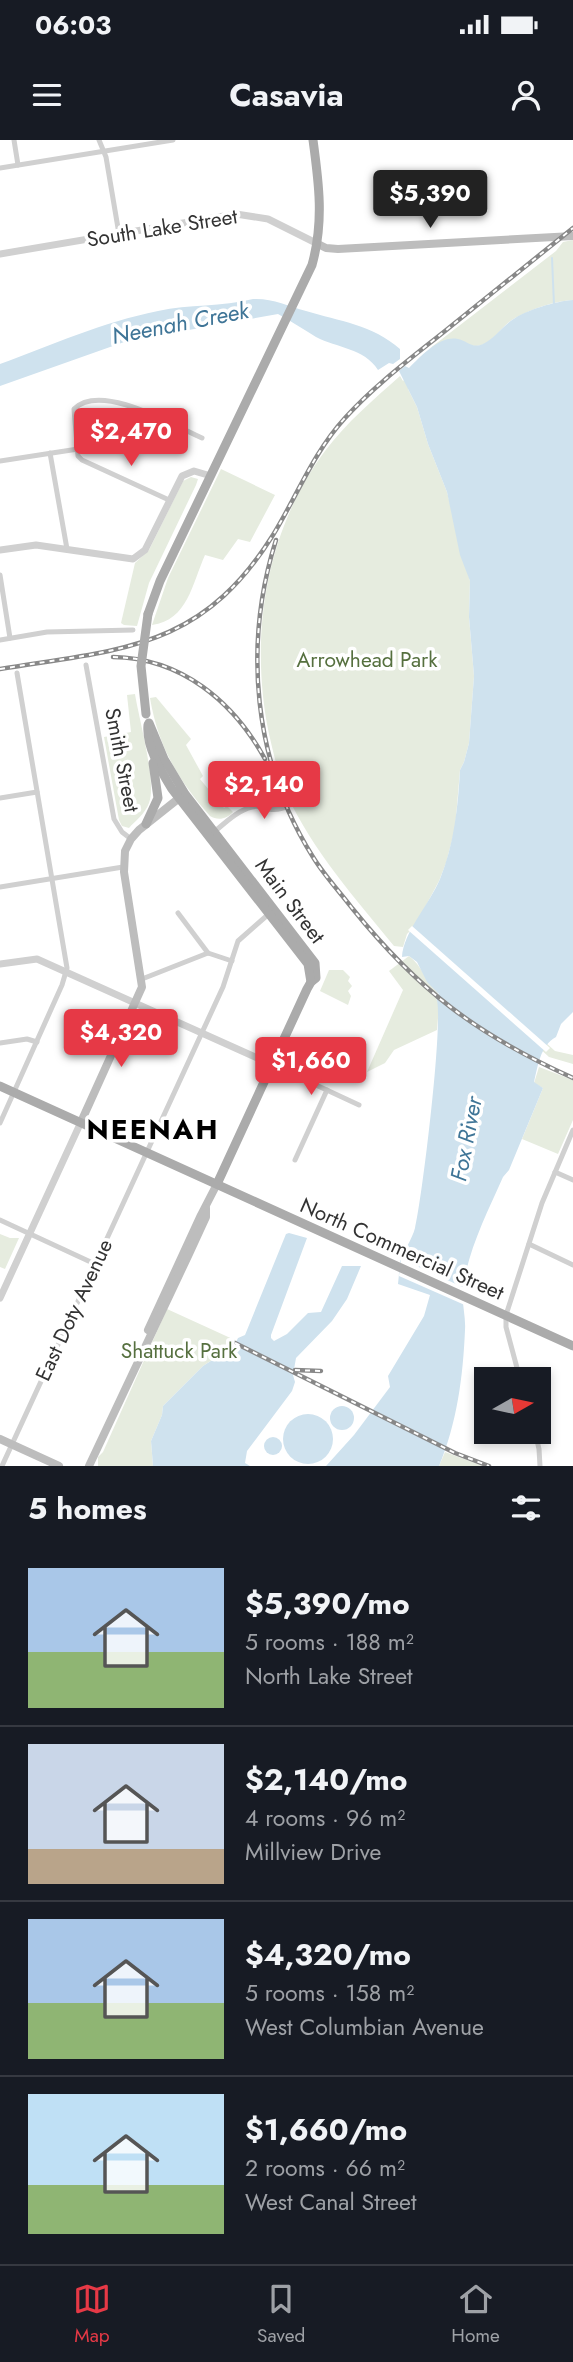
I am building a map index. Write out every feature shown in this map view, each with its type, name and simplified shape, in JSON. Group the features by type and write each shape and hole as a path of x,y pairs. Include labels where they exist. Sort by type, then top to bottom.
{"main road":[{"name":"Main Street","path":"273,1065 311,982 317,975 315,962 164,777 148,731 141,666 148,614 160,581 308,276 318,244 321,204 313,140"},
{"path":"318,244 338,249 573,236"},
{"name":"Main Street","path":"147,718 181,796"},
{"path":"146,824 156,804 158,792 153,751"},
{"path":"131,839 181,796"},
{"name":"Smith Street","path":"131,839 125,851 123,867 142,979"},
{"path":"81,1122 136,1003 142,979"},
{"path":"89,1466 146,1341 153,1317 273,1065"},
{"name":"North Commercial Street","path":"0,1086 573,1346"},
{"path":"0,1439 60,1466"},
{"path":"96,1450 96,1466"}],"street":[{"path":"14,140 18,165"},
{"path":"99,140 119,234"},
{"path":"0,168 172,140"},
{"name":"South Lake Street","path":"0,254 244,214 268,219 318,244"},
{"path":"169,500 82,460 73,410 78,405 101,400 119,401 202,438"},
{"path":"0,461 78,449"},
{"path":"50,453 67,550"},
{"path":"0,550 37,545 137,558 145,550 179,479 194,471 211,476"},
{"path":"0,575 10,638"},
{"path":"0,640 47,632 133,630"},
{"name":"Smith Street","path":"86,665 114,819 122,832 131,839"},
{"path":"0,1123 37,1042 67,964 17,674"},
{"path":"0,797 37,792"},
{"path":"212,834 244,809 257,806 280,809 290,805 304,793"},
{"path":"0,887 123,867"},
{"name":"East Doty Avenue","path":"2,1466 223,987 238,941 272,911"},
{"path":"177,913 208,953 232,961"},
{"path":"142,979 208,953"},
{"path":"0,964 37,959 359,1105"},
{"path":"0,1043 27,1039 37,1042"},
{"path":"295,1160 327,1090"},
{"path":"0,1298 81,1122"},
{"path":"517,1367 506,1327 506,1315 555,1172 573,1130"},
{"path":"555,1172 573,1180"},
{"path":"0,1220 95,1265"},
{"path":"529,1244 573,1265"},
{"path":"539,1444 540,1466"}],"green space":[{"name":"Arrowhead Park","path":"573,240 573,300 543,306 515,318 489,341 477,346 469,345 408,389 447,492 470,581 469,617 474,676 469,743 460,770 455,829 439,881 416,924 555,1051 573,1055 573,1064 549,1057 411,930 403,947 394,946 336,874 297,816 281,780 269,734 261,661 267,586 276,550 288,515 325,451 370,403 400,376 403,381 446,340 429,349 556,251 563,242"},
{"path":"221,469 275,495 250,542 238,539 223,560 205,555 192,589 181,608 164,622 152,625 168,578"},
{"path":"191,477 198,479 196,485 149,583 137,626 124,625 121,623 135,563 149,550 183,481"},
{"path":"135,694 149,766 151,794 145,811 129,828 122,826 119,820 104,737 131,732 127,695"},
{"path":"156,697 191,739 186,745 203,776 200,779 224,808 227,806 233,812 228,816 219,819 210,816 179,776 158,732 150,698"},
{"path":"409,956 438,992 437,1030 394,1050 385,1063 367,1072 403,990 389,971"},
{"path":"329,970 343,970 350,977 348,981 352,986 348,991 351,996 348,1005 320,991"},
{"path":"539,1067 573,1080 573,1120 558,1154 522,1139 543,1088 534,1083"},
{"path":"0,1234 19,1238 5,1269 0,1267"},
{"name":"Shattuck Park","path":"167,1309 237,1341 203,1366 163,1406 151,1441 153,1466 98,1466 98,1457 103,1452"},
{"path":"445,1452 483,1466 439,1466"}],"water":[{"name":"Neenah Creek","path":"253,299 280,303 367,329 400,349 400,359 378,370 358,353 324,341 278,314 127,341 0,386 0,364 98,328 170,309"},
{"name":"Fox River","path":"573,300 573,1012 561,1024 556,1037 546,1046 540,1057 534,1082 543,1088 509,1170 503,1177 485,1217 470,1258 463,1292 465,1325 461,1382 455,1416 439,1466 326,1466 354,1435 390,1387 388,1376 424,1316 430,1295 398,1284 400,1262 415,1228 422,1182 432,1108 438,1036 436,998 439,994 427,982 417,962 409,956 402,957 407,938 436,888 449,852 460,770 469,743 474,676 469,617 470,581 460,555 447,492 417,407 399,371 405,366 409,368 444,340 458,339 473,345 483,344 525,313 550,304"},
{"path":"286,1234 307,1238 271,1335 274,1341 287,1334 308,1313 321,1312 342,1266 361,1266 347,1299 332,1321 296,1358 292,1391 247,1451 245,1463 250,1466 153,1466 151,1441 163,1406 203,1366 234,1346 238,1338 245,1335"},
{"path":"342,1406 351,1409 354,1418 351,1427 342,1430 333,1427 330,1418 333,1409"},
{"path":"308,1414 326,1421 333,1439 326,1457 308,1464 290,1457 283,1439 290,1421"},
{"path":"269,1437 277,1437 282,1446 280,1453 269,1455 264,1450 264,1442"}],"pier":[{"path":"412,926 550,1048 546,1052 408,930"},
{"path":"401,1259 467,1289 467,1306 399,1276"}],"waterway":[{"path":"552,258 554,305"}],"railway":[{"path":"0,669 84,656 155,638 187,623 217,602 246,573 273,535 324,446 356,406 406,362 573,228"},
{"path":"276,540 259,620 257,661 260,702 266,743 277,782 313,857 377,937 426,987 451,1008 507,1045 573,1078"},
{"path":"113,657 138,659 183,674 221,702 252,738 265,759"},
{"path":"235,1343 455,1453 489,1466"},
{"path":"295,1370 321,1371"}],"district":[{"name":"NEENAH","path":"153,1129"}]}
